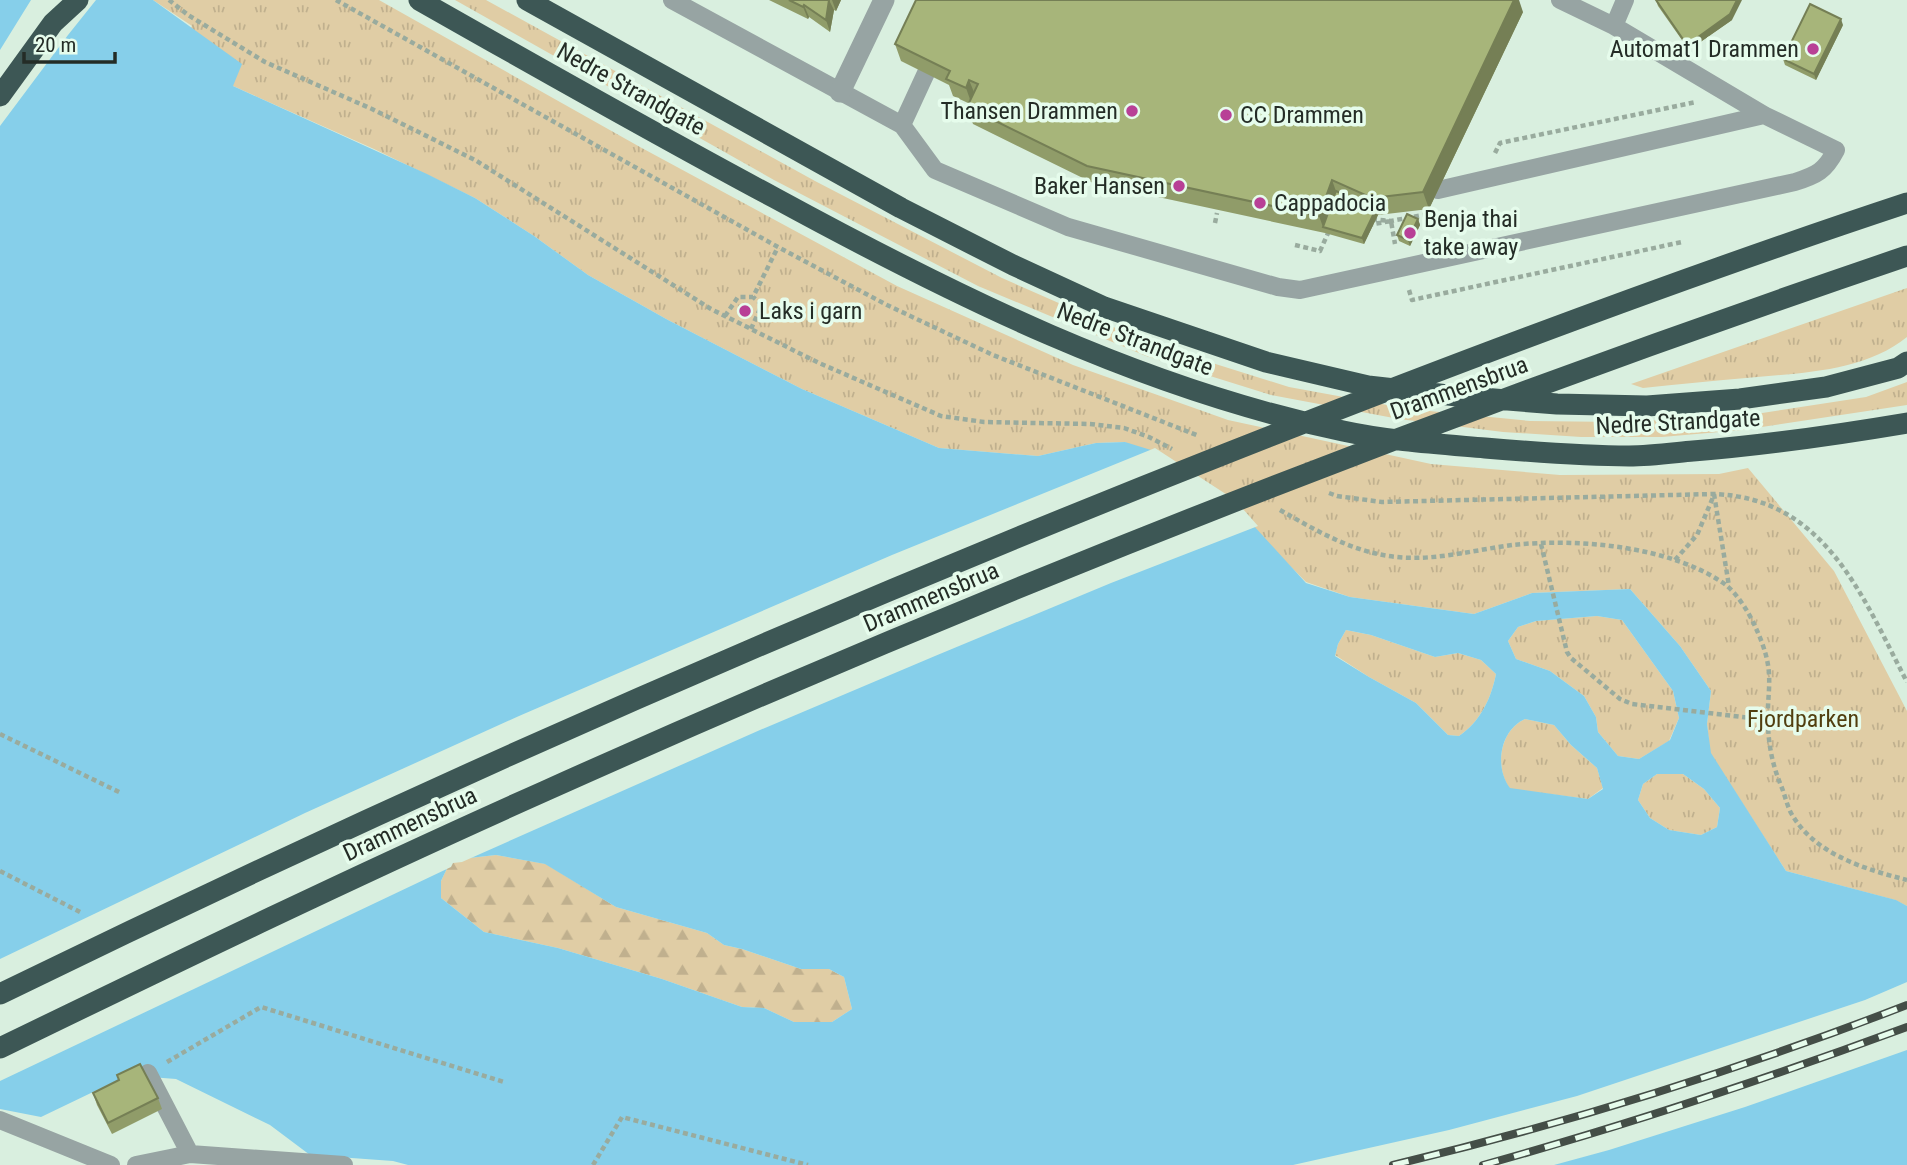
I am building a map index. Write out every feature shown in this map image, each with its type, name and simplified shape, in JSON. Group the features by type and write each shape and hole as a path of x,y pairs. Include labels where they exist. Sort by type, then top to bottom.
{"highway":[{"path":"53,23 60,0"},
{"path":"0,96 53,23 78,0"},
{"name":"Nedre Strandgate","path":"418,0 877,254 976,302 1096,355 1167,382 1251,409 1346,432 1440,445 1632,456 1809,439 1907,424"},
{"name":"Nedre Strandgate","path":"527,0 890,201 1013,265 1104,307 1266,362 1368,386 1406,391 1557,404 1634,405 1740,399 1826,387 1898,368 1907,362"},
{"name":"Drammensbrua","path":"0,994 531,744 893,588 1077,512 1371,397 1620,304 1907,203"},
{"name":"Drammensbrua","path":"0,1048 339,885 545,791 924,627 1097,556 1403,437 1777,300 1907,256"}],"street":[{"path":"840,92 884,0"}],"lane":[{"path":"672,0 902,125 935,170 1068,227 1278,287 1300,290 1399,260 1795,182 1816,175 1828,165 1836,150 1765,115 1614,26 1560,0"},
{"path":"1614,26 1625,0"},
{"path":"902,125 926,73"},
{"path":"1438,190 1765,115"},
{"path":"148,1073 190,1154"},
{"path":"0,1120 111,1165"},
{"path":"136,1165 190,1154 344,1165"}],"path":[{"path":"169,0 211,30 265,62 383,114 475,160 725,316 819,363 941,416 984,422 1090,424 1124,428 1173,450"},
{"path":"1492,160 1500,143 1731,94"},
{"path":"1215,223 1217,213"},
{"path":"1366,226 1428,214"},
{"path":"1364,218 1391,221"},
{"path":"1391,221 1399,260 1412,300 1682,243"},
{"path":"1295,245 1320,251 1333,223"},
{"path":"1329,232 1341,230"},
{"path":"753,297 778,247"},
{"path":"725,316 738,297 753,297 760,303 760,309 751,330"},
{"path":"1675,560 1697,534 1714,494"},
{"path":"1714,494 1729,587"},
{"path":"1714,494 1731,495 1766,505 1813,533 1829,548 1850,575 1907,682"},
{"path":"1279,509 1359,550 1399,557 1437,556 1562,542 1585,543 1675,560 1703,570 1729,587 1750,616 1763,644 1769,672 1769,745 1776,775 1792,814 1810,836 1842,858 1867,870 1907,880"},
{"path":"1541,544 1571,659 1620,699 1632,705 1768,720"},
{"path":"0,734 121,793"},
{"path":"0,871 80,912"},
{"path":"148,1073 261,1007 504,1083"},
{"path":"593,1165 622,1117 808,1165"}],"green space":[{"name":"Fjordparken","path":"153,0 379,0 640,147 897,286 1073,365 1228,420 1431,464 1560,475 1719,474 1748,468 1834,571 1907,711 1907,906 1895,900 1786,871 1710,753 1707,724 1711,691 1680,646 1630,589 1532,593 1474,614 1350,597 1306,582 1284,560 1125,442 1096,443 1038,456 939,448 802,389 668,320 588,275 475,198 233,86 190,29 192,26"},
{"path":"455,0 486,0 815,181 1002,278 1152,344 1289,387 1409,409 1530,421 1620,422 1743,416 1866,397 1907,382 1907,405 1742,430 1662,437 1581,437 1503,432 1399,419 1271,395 1146,356 978,286 774,180"},
{"path":"1907,288 1907,337 1890,349 1851,364 1809,372 1643,388 1631,384"},
{"path":"1597,616 1622,620 1673,691 1679,718 1669,741 1639,759 1618,756 1598,732 1596,717 1584,696 1550,671 1516,659 1508,641 1518,627 1536,621"},
{"path":"1346,630 1371,635 1435,657 1458,653 1481,660 1496,674 1484,709 1473,724 1459,736 1448,735 1416,703 1335,655"},
{"path":"1525,719 1554,725 1571,745 1597,768 1603,788 1588,799 1510,789 1502,770 1502,750 1510,731"},
{"path":"1657,774 1683,774 1704,789 1720,808 1717,827 1701,835 1669,830 1650,818 1638,800 1643,784"},
{"path":"496,855 546,864 616,907 707,933 724,945 801,969 829,969 844,977 852,1009 832,1022 794,1022 764,1008 742,1007 662,979 558,948 484,932 441,898 441,881 451,860"}],"water":[{"path":"0,0 153,0 242,64 233,86 475,198 588,275 668,320 802,389 939,448 1038,456 1096,443 1125,442 1151,450 1232,502 1306,583 1350,597 1474,614 1532,593 1630,589 1680,646 1711,691 1707,724 1711,753 1786,871 1896,900 1907,906 1907,1165 408,1165 393,1161 310,1155 270,1125 176,1079 150,1077 145,1067 41,1117 0,1109","holes":["1597,616 1622,620 1673,691 1679,718 1670,740 1639,759 1618,756 1598,732 1596,717 1584,696 1550,671 1516,659 1508,641 1518,627 1536,621","1346,630 1371,635 1435,657 1458,653 1481,660 1496,674 1488,701 1479,717 1459,736 1448,735 1416,703 1335,656","1525,719 1554,725 1571,745 1597,768 1603,789 1588,799 1510,788 1502,770 1502,750 1510,731","1657,774 1683,774 1704,789 1720,808 1717,827 1701,835 1669,830 1650,818 1638,800 1643,784","496,855 545,864 616,907 707,933 724,945 801,969 829,969 844,977 852,1009 832,1022 794,1022 764,1008 742,1007 662,979 558,948 484,932 441,898 441,881 451,860"]}],"pier":[{"path":"31,0 96,0 0,126 0,50"},
{"path":"1155,448 1235,500 1258,526 935,656 462,862 453,863 451,867 0,1081 0,959 305,813 519,716 892,555"},
{"path":"1907,982 1907,1050 1745,1107 1609,1150 1554,1165 1293,1165 1449,1130 1577,1096 1865,1000"}],"building":[{"path":"789,0 829,0 826,20 804,5 803,7"},
{"name":"CC Drammen","path":"916,0 1514,0 1423,192 1372,198 1332,180 1319,216 1087,166 967,107 978,84 969,80 966,88 946,79 950,71 895,44"},
{"path":"1656,0 1737,0 1730,14 1687,45"},
{"path":"1810,4 1841,19 1814,74 1783,59"},
{"path":"1336,191 1376,209 1362,238 1323,227"},
{"path":"1407,214 1418,219 1408,240 1397,235"},
{"path":"140,1064 158,1098 108,1123 93,1093 119,1080 117,1075"}],"railway":[{"path":"1393,1165 1653,1094 1780,1052 1907,1005"},
{"path":"1483,1165 1697,1100 1907,1027"}],"place":[{"name":"Automat1 Drammen","path":"1813,49"},
{"name":"Thansen Drammen","path":"1132,111"},
{"name":"CC Drammen","path":"1226,115"},
{"name":"Baker Hansen","path":"1179,186"},
{"name":"Cappadocia","path":"1260,203"},
{"name":"Benja thai take away","path":"1410,233"},
{"name":"Laks i garn","path":"745,311"}]}
